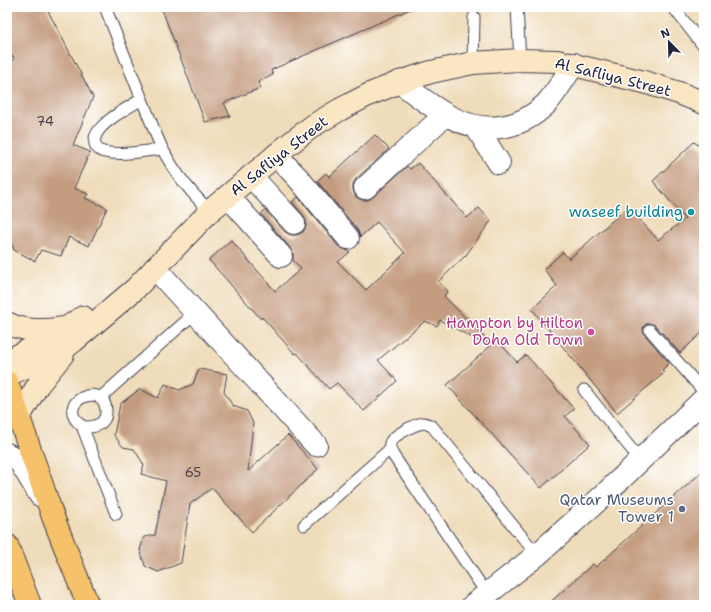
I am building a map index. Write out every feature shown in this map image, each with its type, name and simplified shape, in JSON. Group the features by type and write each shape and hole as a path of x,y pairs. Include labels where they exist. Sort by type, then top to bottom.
{"main road":[{"path":"7,382 53,517 88,605"},
{"path":"7,545 30,605"}],"street":[{"name":"Al Safliya Street","path":"7,361 46,341 71,334 124,300 210,211 276,155 314,125 341,108 400,82 431,72 473,63 520,60 557,61 644,82 704,103"},
{"path":"400,82 445,115 476,127 496,128 514,124 532,116 546,103 574,64"},
{"path":"365,188 445,115"},
{"path":"476,127 499,162"},
{"path":"276,155 308,189 348,238"},
{"path":"251,176 294,223"},
{"path":"228,196 281,256"},
{"path":"155,268 316,445"},
{"path":"7,323 18,328 71,334 19,417"},
{"name":"Al Safliya Street","path":"7,375 57,354 71,334"},
{"path":"480,600 537,555 605,494 704,399"},
{"path":"7,454 20,462 53,517"}],"lane":[{"path":"105,7 162,149 178,177 193,195 210,211"},
{"path":"673,7 701,43"},
{"path":"517,8 520,60"},
{"path":"473,63 474,17"},
{"path":"142,100 102,125 95,138 97,148 102,151 112,153 162,149"},
{"path":"100,398 196,312"},
{"path":"650,330 704,392"},
{"path":"584,390 640,460"},
{"path":"87,395 94,395 100,398 104,403 106,417 102,423 96,427 89,428 82,426 77,422 74,416 73,409 76,402 80,398 87,395"},
{"path":"480,600 390,449 390,442 394,436 422,423 432,426 537,555"},
{"path":"82,426 116,514"},
{"path":"304,525 390,449"}],"building":[{"path":"7,7 46,7 93,97 73,145 90,152 74,188 88,194 85,198 107,208 89,246 69,237 61,256 41,250 35,261 14,250 7,231 7,75 14,57 7,54"},
{"path":"161,7 415,7 271,70 273,75 258,82 260,88 224,103 230,116 205,122"},
{"path":"375,135 389,149 356,179 353,184 353,190 356,197 362,200 368,200 407,166 410,169 418,163 467,218 479,208 491,221 466,255 438,282 448,291 444,296 488,341 485,345 440,320 437,326 425,321 378,360 397,381 364,411 337,383 329,389 262,317 261,319 209,260 231,240 275,291 301,269 293,260 293,254 290,248 261,214 265,210 285,232 291,235 297,235 303,232 306,226 306,221 303,215 292,202 298,197 338,246 350,252 338,262 366,290 405,253 377,222 360,237 358,230 317,181 326,173 329,177"},
{"path":"694,142 704,149 704,331 680,353 655,325 649,323 645,325 643,328 644,334 669,363 662,370 664,373 617,413 532,309 557,286 544,269 563,252 569,259 628,207 658,240 685,219 653,181"},
{"path":"497,340 517,362 526,355 574,409 565,416 590,444 541,488 447,385"},
{"path":"199,369 227,374 224,392 233,406 247,411 253,423 248,471 288,435 318,469 252,532 212,488 190,504 181,563 158,572 145,566 140,550 144,537 155,535 166,481 141,474 144,465 134,449 123,447 114,435 120,404 140,389 158,398 165,384 179,390 193,384"},
{"path":"704,470 704,605 547,605 593,564 596,567"}],"place":[{"name":"waseef building","path":"691,212"},
{"name":"Hampton by Hilton Doha Old Town","path":"591,332"},
{"name":"Qatar Museums Tower 1","path":"682,509"}]}
